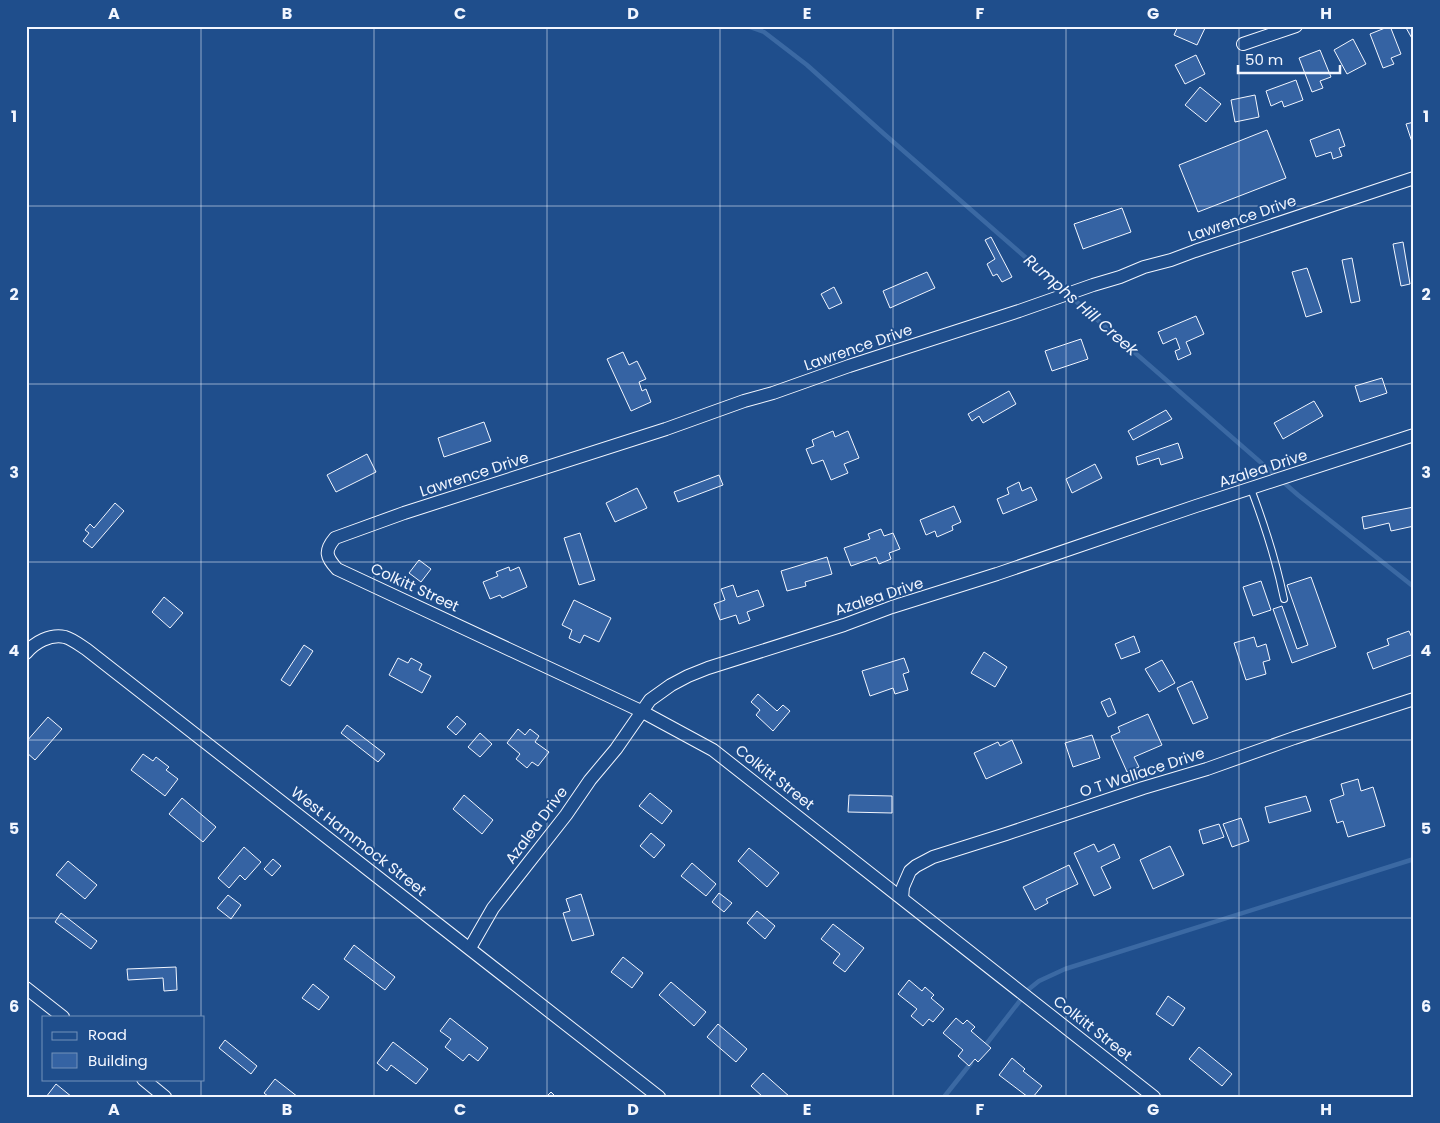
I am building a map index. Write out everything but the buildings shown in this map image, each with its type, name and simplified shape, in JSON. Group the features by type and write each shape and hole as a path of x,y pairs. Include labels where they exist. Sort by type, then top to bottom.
{"street":[{"path":"1243,44 1296,26"},
{"name":"Lawrence Drive","path":"328,560 327,552 335,538 395,516 666,429 849,366 1120,277 1144,267 1171,260 1414,178"},
{"name":"Azalea Drive","path":"470,948 493,908 566,815 590,780 616,749 641,711 656,695 688,676 1414,435"},
{"name":"Colkitt Street","path":"328,560 336,569 641,711 713,750 1154,1097"},
{"name":"West Hammock Street","path":"29,650 49,637 66,637 86,649 659,1097"},
{"name":"O T Wallace Drive","path":"902,898 903,887 910,872 916,866 933,857 1207,769 1414,699"},
{"path":"26,988 62,1016"},
{"path":"144,1080 165,1097"}],"lane":[{"path":"1251,489 1276,562 1284,599"}],"waterway":[{"name":"Rumphs Hill Creek","path":"747,26 764,32 807,65 1298,495 1414,587"},
{"path":"984,1047 1029,989 1039,981 1065,969 1414,859"},
{"path":"944,1097 971,1063"}]}
